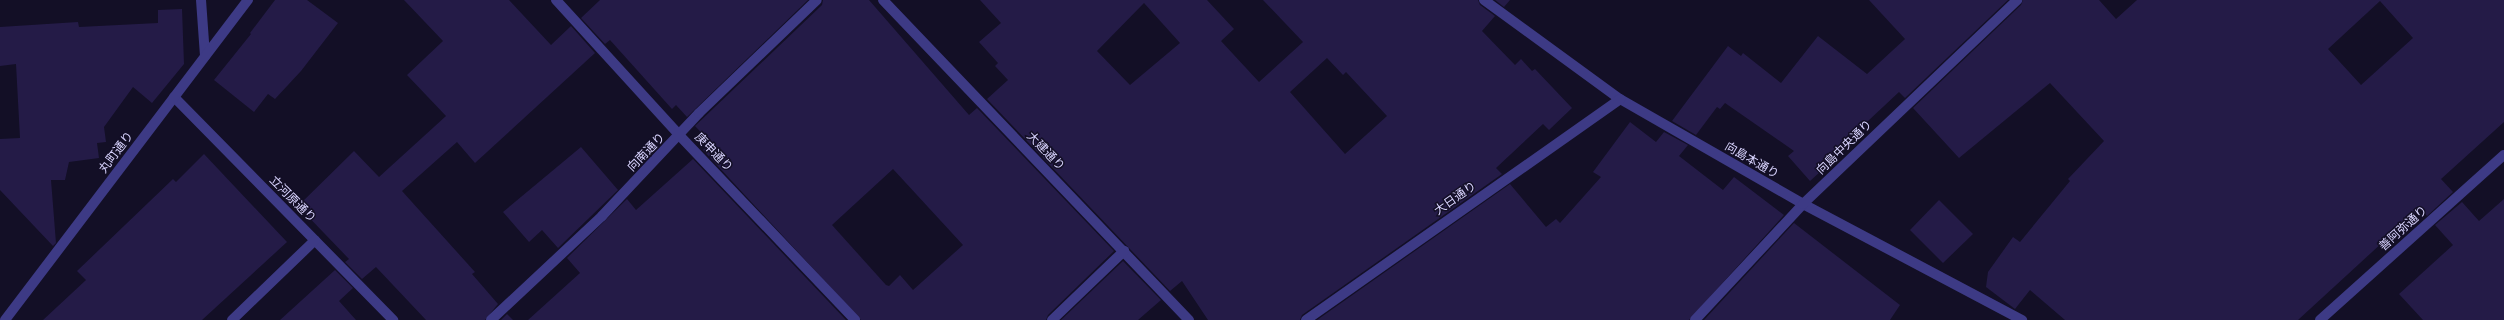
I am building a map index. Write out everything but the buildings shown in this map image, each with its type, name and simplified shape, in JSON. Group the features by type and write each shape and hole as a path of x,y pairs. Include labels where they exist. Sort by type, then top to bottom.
{"street":[{"path":"201,0 205,56"},
{"name":"丸町通り","path":"5,320 248,0"},
{"name":"庚申通り","path":"556,0 680,136 855,320"},
{"name":"向南通り","path":"491,320 602,216 680,136 699,113 817,0"},
{"name":"大建通り","path":"883,0 1189,320"},
{"name":"向島本通り","path":"1484,0 1620,99 1803,204 2022,320"},
{"name":"向島中央通り","path":"1695,320 1803,204 2017,0"},
{"name":"立河原通り","path":"174,97 393,320"},
{"name":"大日通り","path":"1306,320 1620,99"},
{"name":"善阿弥通り","path":"2320,320 2504,155"},
{"path":"232,320 315,240"},
{"path":"1052,320 1124,252"}]}
